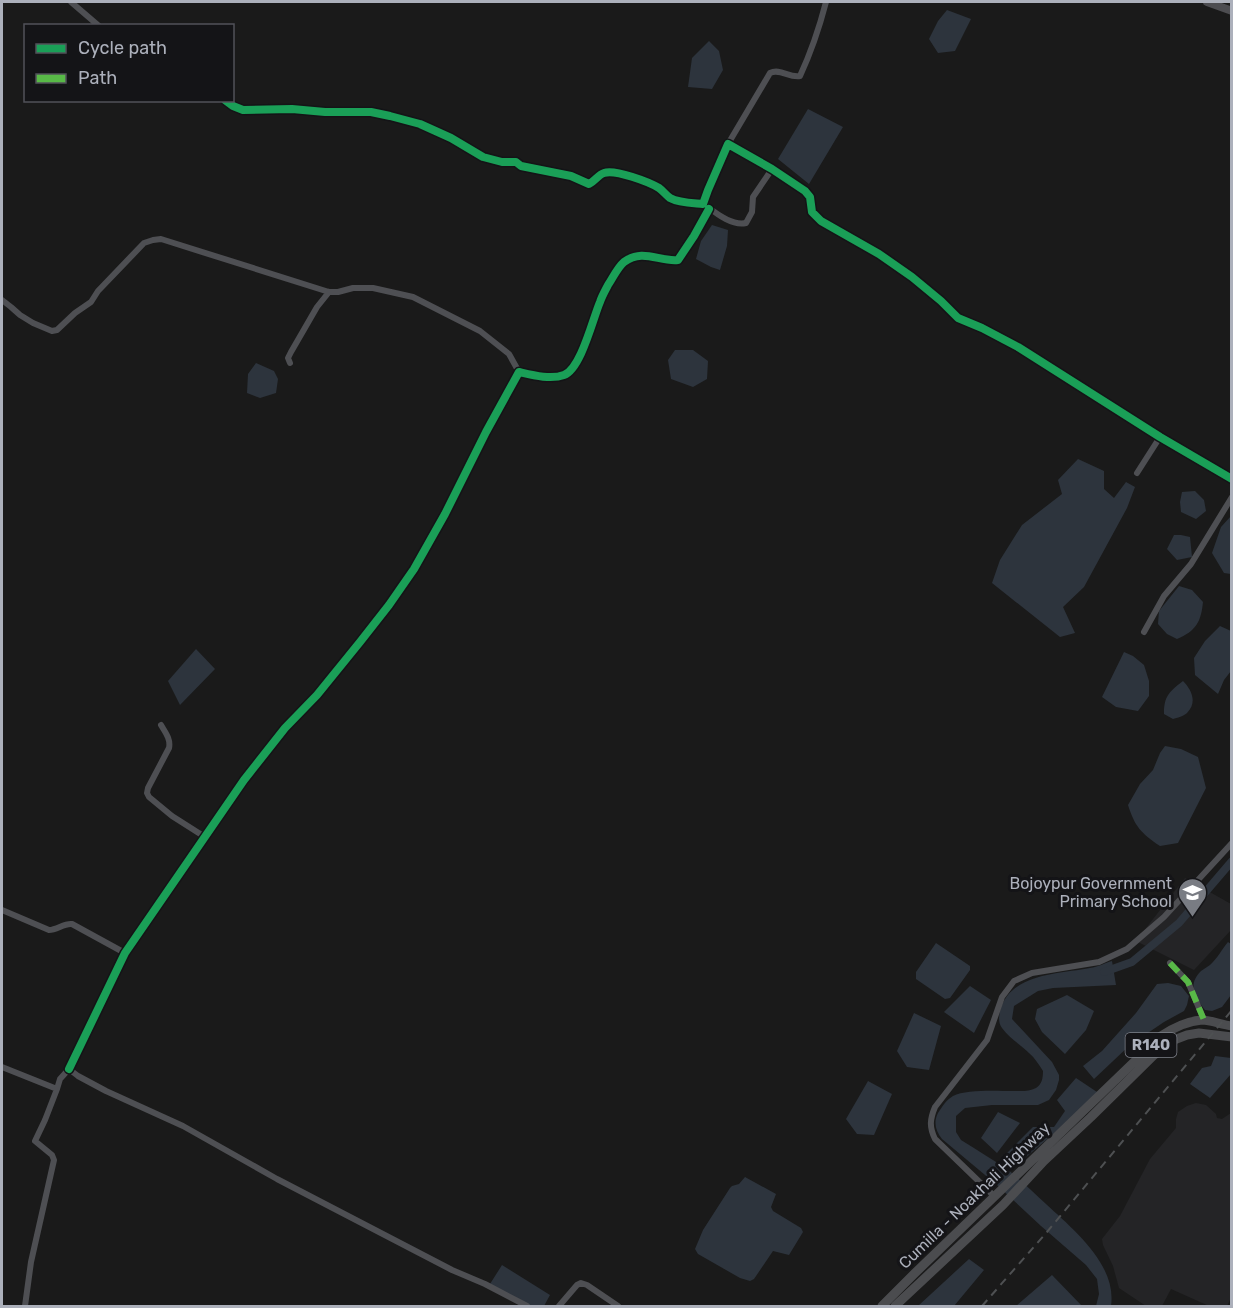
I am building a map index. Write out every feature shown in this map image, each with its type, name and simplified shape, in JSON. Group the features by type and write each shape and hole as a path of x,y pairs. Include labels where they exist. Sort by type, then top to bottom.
{"main road":[{"path":"1208,2 1232,11"},
{"name":"Cumilla - Noakhali Highway","path":"895,1306 1003,1205 1088,1106 1161,1036 1173,1028 1204,1020"},
{"name":"R140","path":"1204,1020 1232,1026"},
{"name":"Cumilla - Noakhali Highway","path":"882,1306 994,1196 1091,1117 1153,1056 1174,1040 1187,1035 1200,1033 1232,1037"}],"street":[{"path":"71,2 97,24"},
{"path":"2,300 26,319 52,331 57,330 91,302 98,291 144,243 161,239 329,292 353,288 373,288 413,297 480,331 509,354 519,372 553,377 566,375 576,364 583,350 601,298 619,268 625,262 648,255 678,260 706,206 708,190 728,144 770,73 780,71 796,77 800,76 820,28 826,2"},
{"path":"228,102 243,110 370,112 390,116 420,124 451,138 483,157 502,162 516,162 521,166 571,176 589,184 607,172 626,175 660,188 675,200 706,206 737,224 746,223 752,212 753,197 772,169"},
{"path":"728,144 805,191 810,197 812,212 821,222 879,254 912,276 958,318 1018,347 1160,437 1232,479"},
{"path":"290,363 288,358 291,352 317,307 329,292"},
{"path":"25,1306 31,1262 54,1161 52,1155 35,1141 60,1079 69,1069 125,953 244,780 285,728 317,696 389,606 414,569 445,514 519,372"},
{"path":"1137,473 1160,437"},
{"path":"1144,632 1164,596 1191,564 1232,497"},
{"path":"161,725 170,744 147,793 172,816 205,837"},
{"path":"994,1196 934,1139 930,1127 935,1107 987,1040 1002,997 1014,981 1032,973 1099,962 1126,949 1164,917 1232,843"},
{"path":"2,910 49,930 72,924 125,953"},
{"path":"1170,963 1188,982 1204,1020"},
{"path":"2,1067 57,1089"},
{"path":"69,1069 106,1091 183,1126 277,1179 442,1265 527,1306"},
{"path":"559,1306 581,1283 618,1306"}],"shaded area":[{"path":"947,10 971,19 955,51 938,53 929,39 938,21"},
{"path":"709,41 719,51 723,70 712,89 688,87 692,58"},
{"path":"808,109 843,127 809,184 778,159"},
{"path":"712,225 728,230 727,246 720,270 696,259 701,241"},
{"path":"675,350 693,350 708,361 707,379 693,387 671,379 668,360"},
{"path":"256,363 274,371 278,379 276,393 260,398 247,393 248,374"},
{"path":"1078,459 1104,471 1104,489 1114,498 1126,482 1135,487 1127,508 1084,587 1063,607 1075,633 1060,637 992,583 1000,560 1022,525 1062,494 1058,480"},
{"path":"1195,491 1204,500 1206,511 1196,519 1181,512 1180,502 1182,492"},
{"path":"1231,516 1231,574 1224,573 1212,553 1221,527"},
{"path":"1174,535 1190,537 1192,557 1177,560 1167,549"},
{"path":"1179,586 1192,590 1203,602 1201,615 1196,625 1189,633 1177,639 1167,634 1158,624 1159,611"},
{"path":"1220,626 1231,631 1231,671 1218,694 1195,675 1194,658 1205,641"},
{"path":"196,649 215,669 180,705 168,681"},
{"path":"1124,652 1144,665 1149,681 1149,696 1138,711 1116,707 1102,697"},
{"path":"1183,681 1191,692 1192,704 1186,714 1173,719 1164,714 1166,699"},
{"path":"1165,746 1181,749 1198,757 1206,788 1178,843 1160,846 1140,829 1128,805 1140,784 1153,770"},
{"name":"Bojoypur Government Primary School","path":"1185,878 1231,904 1231,930 1194,970 1136,941"},
{"path":"1228,942 1231,944 1231,995 1222,1007 1212,1011 1205,1010 1194,991 1194,981 1201,971 1215,960"},
{"path":"936,943 970,966 970,970 950,998 945,999 916,979 916,972"},
{"path":"1112,961 1116,985 1053,988 1038,991 1014,1006 1012,1019 1052,1062 1059,1075 1056,1090 1049,1100 1038,1105 992,1105 965,1108 956,1116 956,1132 961,1140 1012,1173 1069,1225 1091,1249 1107,1276 1111,1291 1111,1306 1096,1306 1099,1294 1097,1279 1086,1265 942,1139 935,1124 936,1117 944,1104 959,1094 982,1091 1027,1091 1036,1088 1041,1083 1043,1071 1037,1062 1008,1035 1000,1024 1000,1011 1005,998 1014,989 1025,982 1051,974 1093,967"},
{"path":"1168,983 1181,986 1189,996 1184,1011 1130,1045 1094,1079 1083,1066 1102,1051 1136,1013 1157,984"},
{"path":"970,986 991,1000 974,1033 944,1012"},
{"path":"1067,995 1094,1011 1086,1030 1065,1054 1042,1032 1035,1019 1037,1009"},
{"path":"914,1013 941,1026 929,1070 907,1067 897,1051"},
{"path":"1215,1056 1231,1058 1231,1074 1210,1098 1190,1084 1202,1068 1211,1066"},
{"path":"1076,1078 1100,1094 1018,1164 1006,1154 1033,1127 1054,1127 1065,1111 1057,1100"},
{"path":"868,1081 892,1094 874,1135 857,1134 846,1119"},
{"path":"1196,1103 1206,1105 1216,1114 1217,1118 1222,1119 1231,1113 1231,1298 1227,1306 1209,1306 1171,1289 1162,1306 1146,1306 1119,1288 1102,1239 1120,1216 1150,1159 1176,1128 1178,1112"},
{"path":"998,1112 1020,1123 997,1153 981,1138"},
{"path":"745,1177 776,1194 771,1207 773,1211 801,1228 803,1232 789,1255 773,1251 754,1279 750,1281 740,1278 698,1254 695,1249 703,1230 730,1188 739,1184"},
{"path":"969,1259 984,1270 954,1306 918,1306"},
{"path":"502,1265 550,1295 544,1306 530,1306 490,1284"},
{"path":"1052,1275 1082,1306 1016,1306"}],"waterway":[{"path":"1104,972 1132,962 1179,923 1232,861"}],"railway":[{"path":"982,1306 1047,1232 1232,1010"}],"marked path":[{"path":"1170,963 1188,982 1204,1020"}],"cycle path":[{"path":"228,102 243,110 371,112 390,116 420,124 451,138 483,157 502,162 516,162 521,166 571,176 589,184 604,173 624,174 654,185 674,200 691,203 703,204 728,144 805,191 810,197 812,212 821,221 879,254 912,277 958,318 1018,347 1160,437 1232,479"},
{"path":"69,1069 125,953 244,780 285,728 317,695 360,642 414,569 519,372 553,377 570,371 586,342 608,285 622,264 638,256 678,260 709,209"}],"place":[{"name":"Bojoypur Government Primary School","path":"1193,918"}]}
